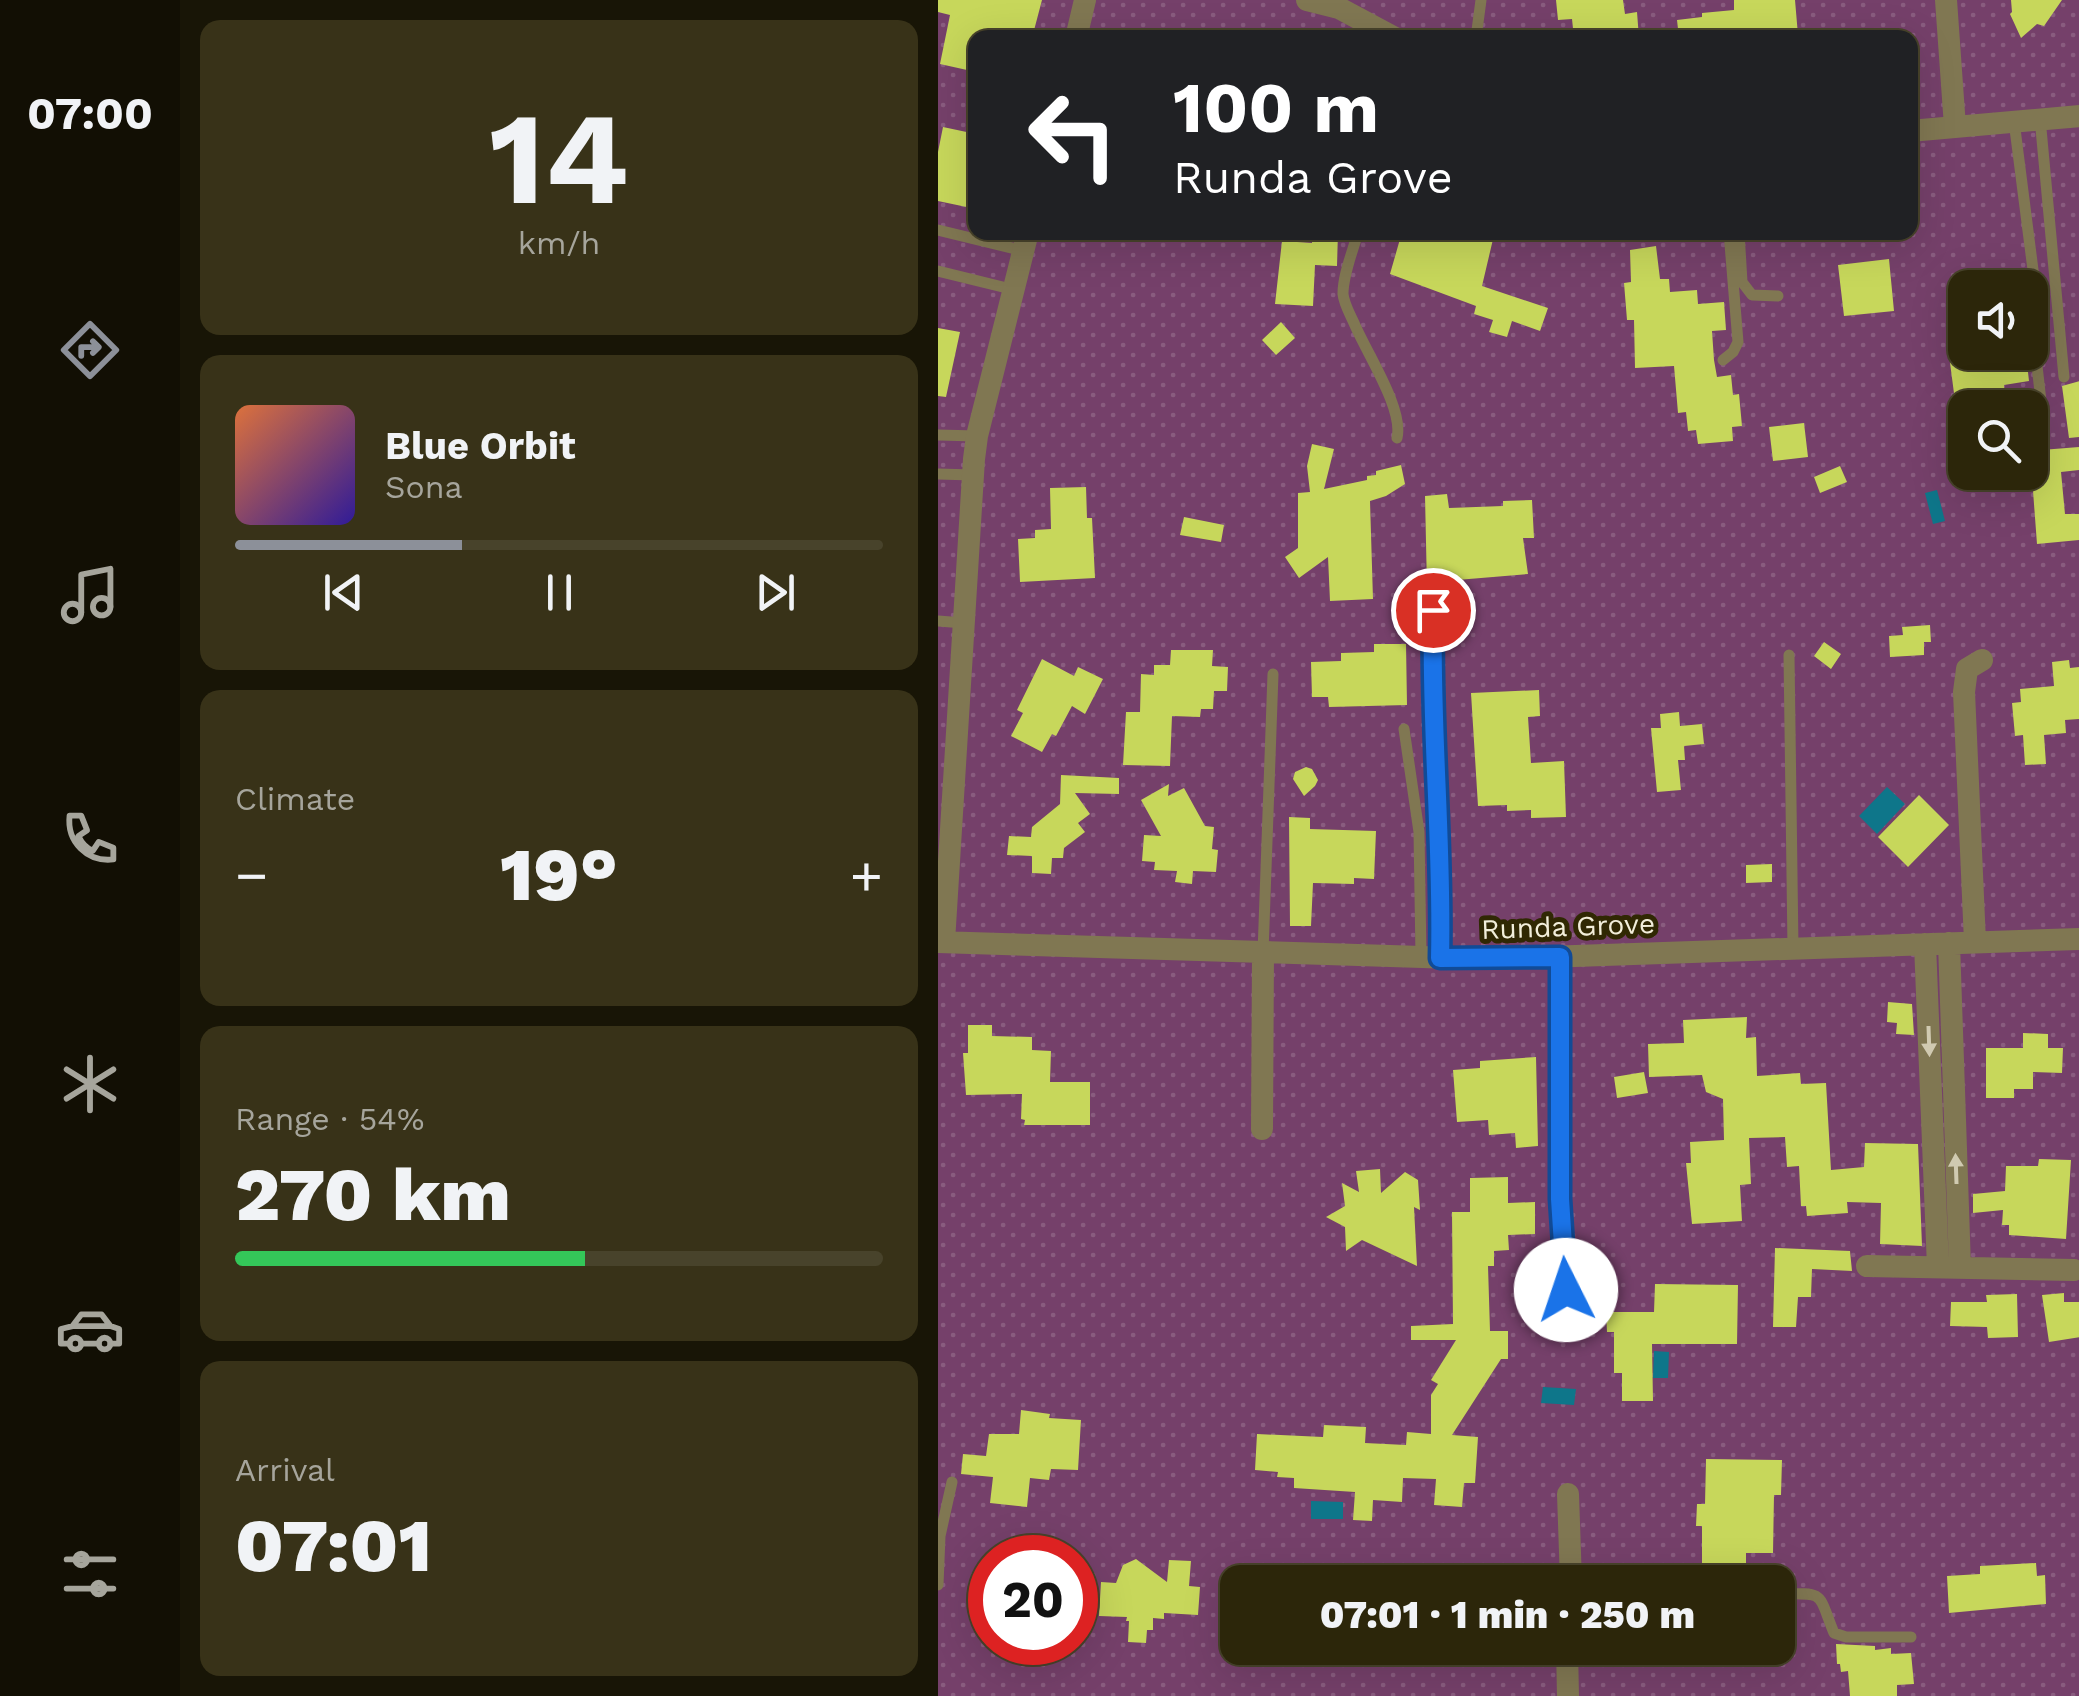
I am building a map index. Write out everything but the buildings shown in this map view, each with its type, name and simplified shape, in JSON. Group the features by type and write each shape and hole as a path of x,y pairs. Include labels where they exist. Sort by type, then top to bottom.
{"street":[{"path":"1078,30 1086,0"},
{"path":"1306,0 1339,8 1379,30"},
{"path":"1946,0 1955,126"},
{"path":"1918,129 2080,116"},
{"path":"941,942 977,436 1026,242"},
{"path":"1976,942 1964,692 1967,669 1982,660"},
{"name":"Runda Grove","path":"941,942 1431,958 2080,938"},
{"path":"1949,943 1949,1267"},
{"path":"1925,944 1949,1267"},
{"path":"1262,1129 1263,953"},
{"path":"1867,1266 2074,1270"},
{"path":"1568,1494 1570,1565"},
{"path":"1568,1665 1568,1696"}],"lane":[{"path":"1477,30 1482,0"},
{"path":"2040,118 2064,376"},
{"path":"2014,121 2033,270"},
{"path":"938,230 968,234"},
{"path":"1356,240 1344,301 1397,410 1397,438"},
{"path":"1723,360 1738,342 1730,240"},
{"path":"1739,240 1742,282 1752,295 1778,296"},
{"path":"938,271 1015,290"},
{"path":"938,435 977,436"},
{"path":"938,474 974,474"},
{"path":"1431,958 1438,822 1431,678 1433,610"},
{"path":"938,621 964,622"},
{"path":"1789,655 1793,948"},
{"path":"1263,953 1273,674"},
{"path":"1404,728 1431,958"},
{"path":"1560,957 1560,1199 1566,1290"},
{"path":"938,1585 940,1536 952,1482"},
{"path":"1795,1594 1817,1595 1825,1602 1834,1632 1846,1637 1911,1637"}],"shaded area":[{"path":"938,0 2079,0 2079,1696 938,1696"}],"water":[{"path":"1937,490 1945,521 1933,524 1925,493"},
{"path":"1887,787 1905,804 1877,834 1859,816"},
{"path":"1654,1351 1669,1352 1668,1378 1653,1378"},
{"path":"1543,1387 1576,1389 1574,1405 1541,1403"},
{"path":"1311,1501 1343,1502 1343,1519 1311,1519"}],"route":[{"path":"1433,610 1431,678 1440,958 1560,957 1560,1199 1566,1290"}]}
